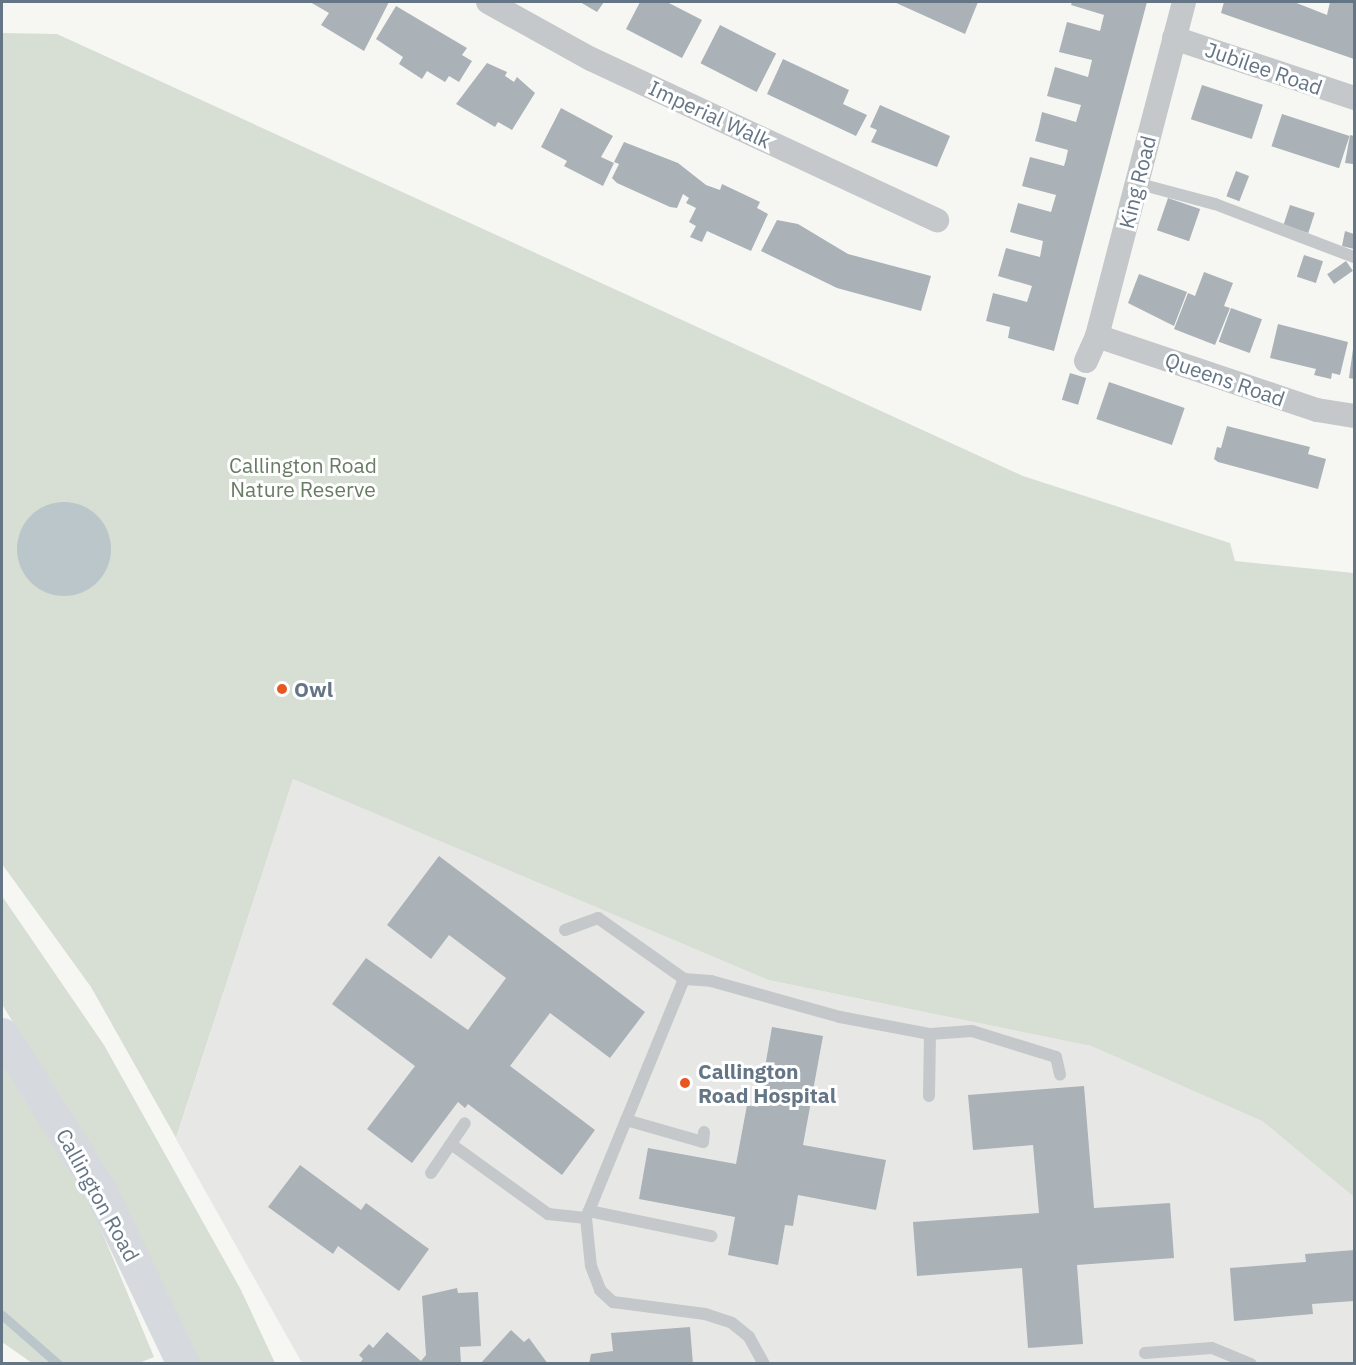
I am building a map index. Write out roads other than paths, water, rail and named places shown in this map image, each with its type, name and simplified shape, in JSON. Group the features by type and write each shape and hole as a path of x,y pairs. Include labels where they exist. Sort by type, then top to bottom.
{"main road":[{"name":"Callington Road","path":"2,1034 101,1192 183,1364"}],"street":[{"name":"Imperial Walk","path":"488,2 591,59 937,220"},
{"name":"King Road","path":"1086,362 1097,336 1184,2"},
{"name":"Jubilee Road","path":"1174,38 1354,98"},
{"name":"Queens Road","path":"1097,336 1317,410 1354,416"}],"lane":[{"path":"1136,183 1215,204 1354,257"},
{"path":"565,930 598,918 684,979 711,981 840,1017 930,1034 972,1031 1056,1057 1060,1075"},
{"path":"684,979 587,1215 591,1266 600,1290 613,1302 705,1314 732,1323 748,1337 764,1364"},
{"path":"929,1096 930,1034"},
{"path":"626,1120 703,1142 704,1132"},
{"path":"431,1173 465,1123"},
{"path":"451,1144 548,1214 587,1215 711,1236"},
{"path":"1145,1353 1212,1348 1251,1364"}],"waterway":[{"path":"2,1315 58,1364"}],"place":[{"name":"Owl","path":"282,689"},
{"name":"Callington Road Hospital","path":"685,1083"}],"park label":[{"name":"Callington Road Nature Reserve","path":"303,477"}]}
